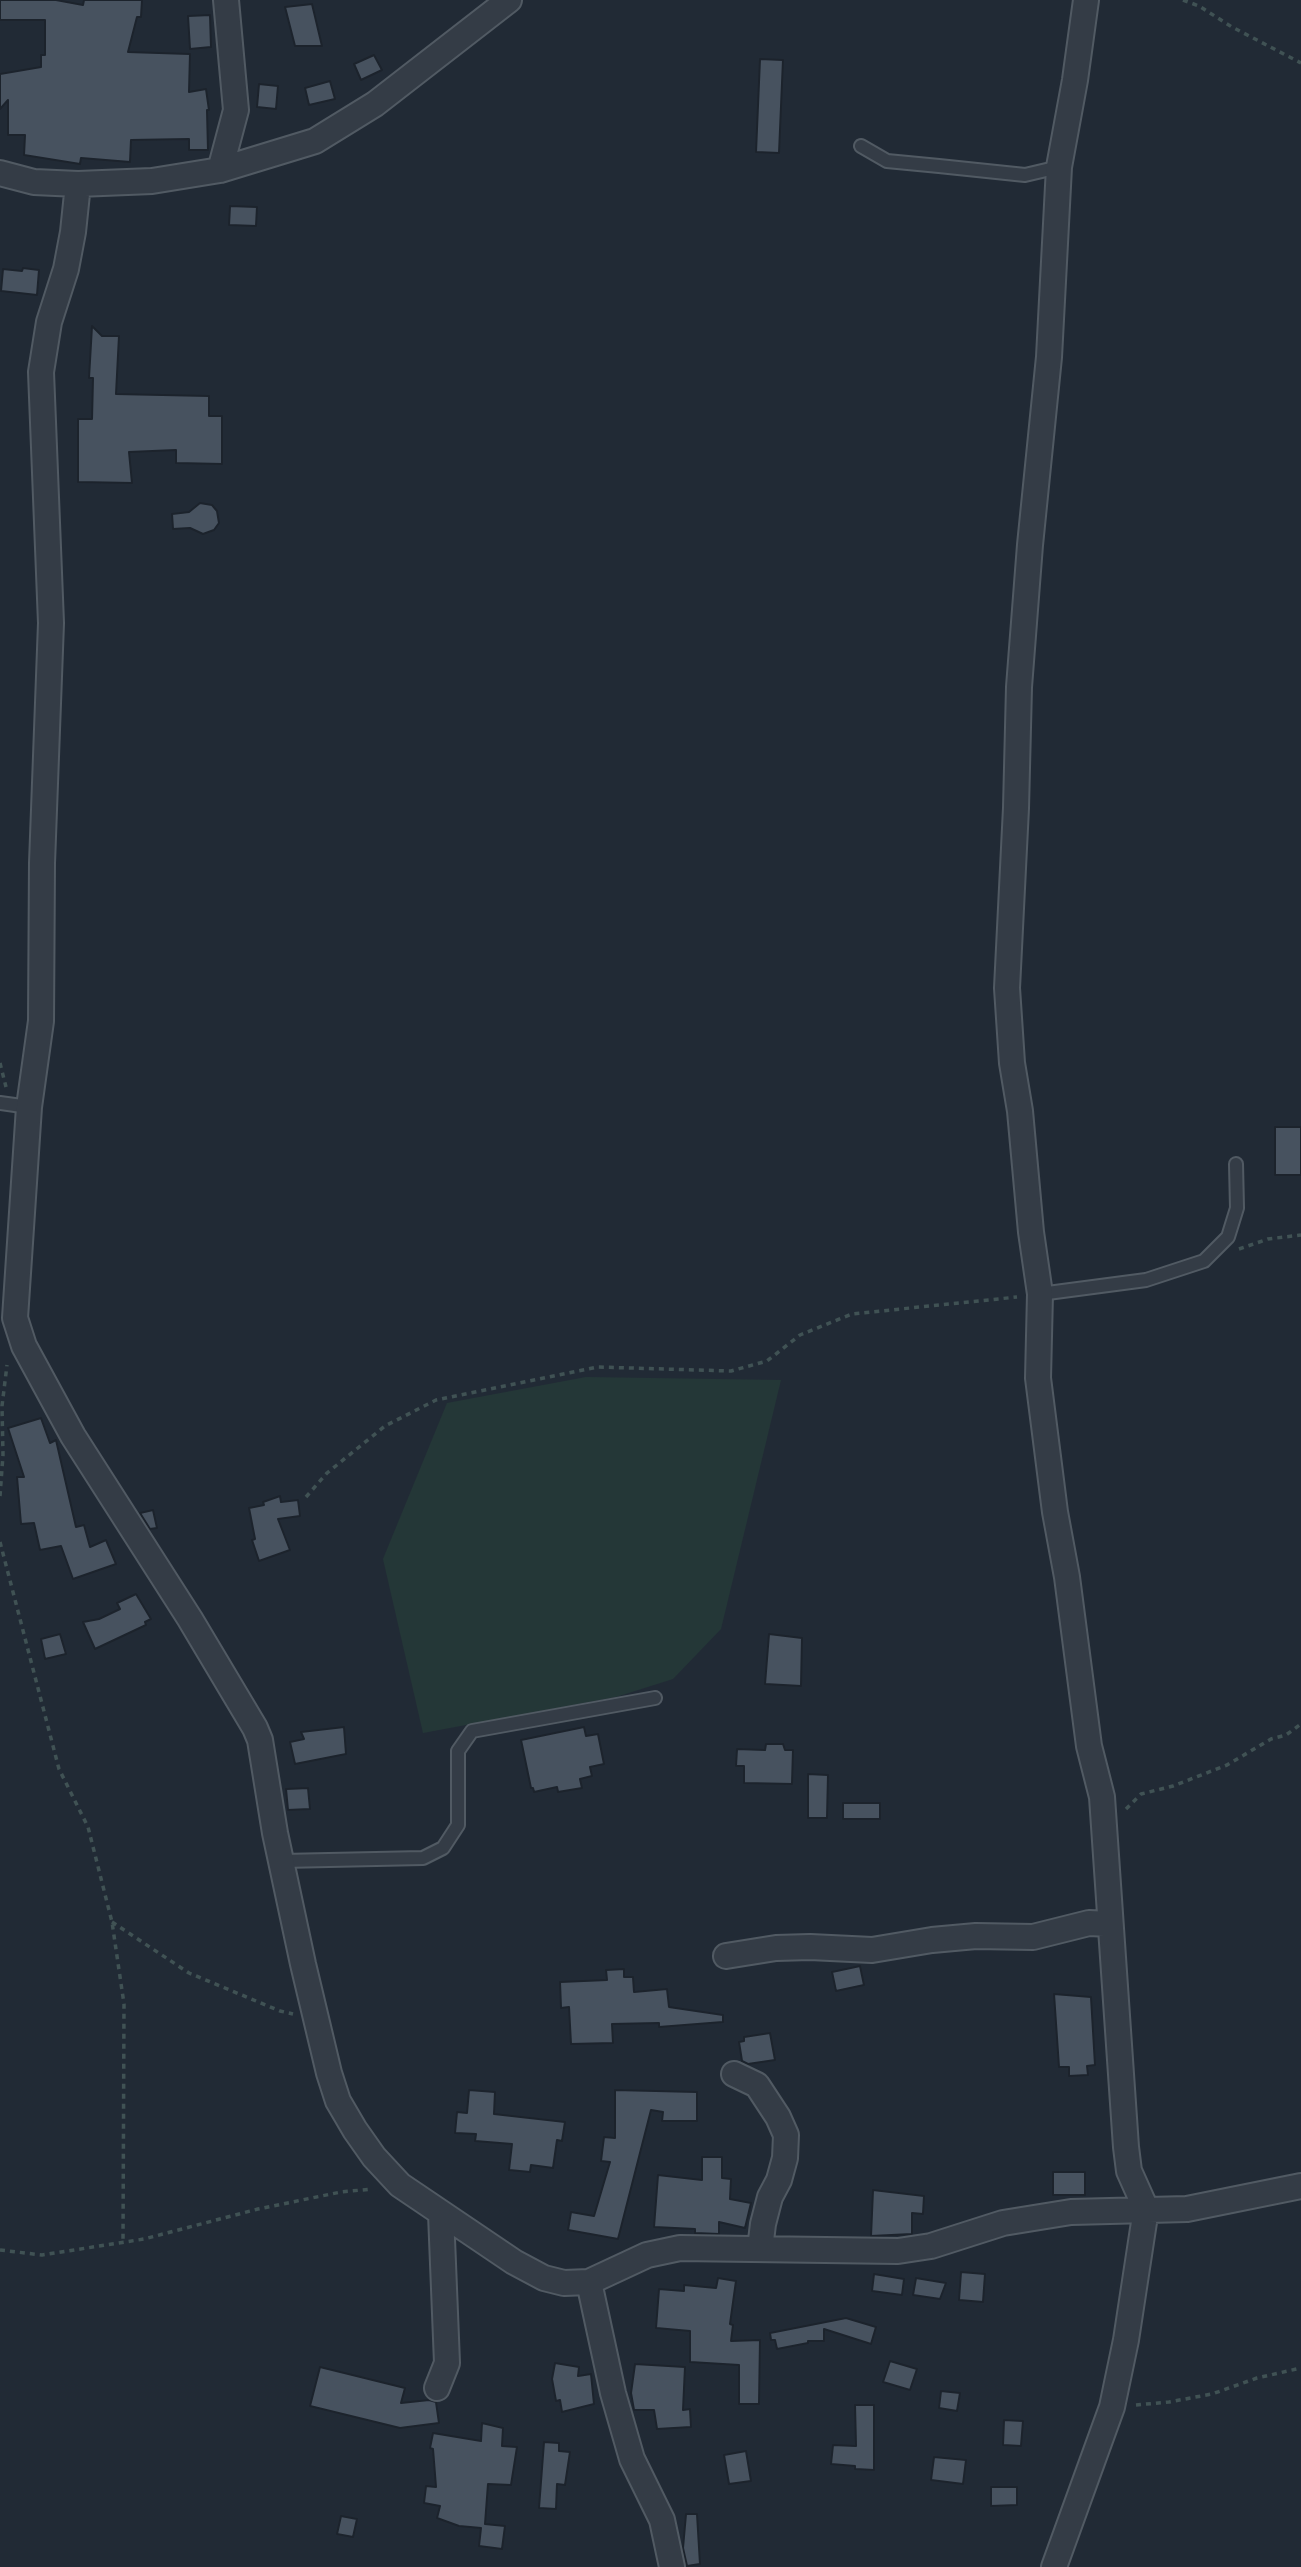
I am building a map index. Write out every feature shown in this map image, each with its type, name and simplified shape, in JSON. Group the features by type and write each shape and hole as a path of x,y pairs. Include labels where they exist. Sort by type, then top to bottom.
{"street":[{"path":"220,170 236,110 226,0"},
{"path":"0,173 34,182 78,184 152,181 220,170 315,141 375,104 509,0"},
{"path":"1054,2567 1112,2407 1126,2340 1146,2209 1129,2171 1102,1797 1088,1746 1038,1378 1040,1294 1031,1231 1020,1111 1012,1063 1007,988 1019,687 1049,357 1059,167 1086,0"},
{"path":"78,184 69,256 49,321 41,372 51,623 42,863 41,1021 13,1104 15,1318 24,1346 73,1437 190,1619 260,1740 303,1964 338,2101 374,2157 400,2185 514,2262 544,2278 564,2283 589,2282 647,2255 681,2248 898,2251 931,2246 1003,2223 1071,2212 1187,2209 1301,2186"},
{"path":"726,1956 776,1948 872,1950 976,1936 1033,1937 1088,1923 1110,1924"},
{"path":"734,2074 757,2084 786,2135 785,2158 779,2180 770,2197 763,2224 761,2249"},
{"path":"437,2388 447,2363 441,2214"},
{"path":"589,2282 613,2393 632,2459 662,2520 672,2567"}],"lane":[{"path":"861,146 887,160 939,166 1025,175 1059,167"},
{"path":"1040,1294 1146,1280 1204,1261 1228,1237 1237,1208 1236,1164"},
{"path":"282,1861 424,1858 443,1847 458,1825 458,1751 472,1731 655,1698"}],"path":[{"path":"1183,0 1199,6 1232,27 1301,63"},
{"path":"0,1063 13,1104"},
{"path":"1204,1261 1268,1239 1301,1235"},
{"path":"306,1497 327,1474 385,1426 436,1400 598,1367 731,1371 767,1361 800,1335 852,1314 1040,1294"},
{"path":"0,1496 2,1406 8,1358"},
{"path":"0,1542 59,1769 88,1827 112,1922 124,2004 123,2243"},
{"path":"1123,1812 1141,1794 1173,1786 1227,1765 1271,1739 1286,1735 1301,1724"},
{"path":"112,1922 189,1973 280,2011 317,2019"},
{"path":"0,2250 42,2255 123,2243 258,2209 341,2192 400,2185"},
{"path":"1112,2407 1194,2398 1257,2378 1301,2368"}],"shaded area":[{"path":"586,1377 781,1380 721,1629 673,1679 616,1697 423,1733 383,1559 447,1403"}],"building":[{"path":"0,0 56,0 83,5 84,0 142,0 141,17 137,17 128,52 190,54 189,92 206,89 209,110 208,150 189,150 189,139 131,140 130,162 81,158 80,164 24,155 25,135 8,135 8,100 0,109 0,74 41,67 41,55 45,55 45,20 0,20"},
{"path":"312,4 322,46 295,46 285,7"},
{"path":"210,15 211,47 190,49 188,16"},
{"path":"374,55 382,70 361,80 354,64"},
{"path":"760,59 783,60 779,153 756,152"},
{"path":"330,81 335,99 309,105 305,88"},
{"path":"259,84 278,86 276,109 257,107"},
{"path":"230,206 257,207 256,226 229,225"},
{"path":"23,268 39,270 37,295 1,291 3,269 22,271"},
{"path":"92,326 102,336 119,336 116,394 209,396 209,416 222,416 222,464 176,463 176,450 129,452 132,483 78,482 78,419 92,419 93,378 89,378"},
{"path":"200,503 212,505 217,511 219,523 214,530 203,534 190,528 173,529 172,514 189,512"},
{"path":"1275,1127 1301,1127 1301,1175 1275,1175"},
{"path":"41,1418 50,1443 56,1440 76,1527 84,1525 90,1547 106,1540 116,1564 73,1579 61,1546 40,1550 34,1523 21,1524 17,1477 24,1477 8,1428"},
{"path":"280,1496 281,1502 298,1500 300,1516 278,1519 290,1550 259,1561 252,1540 255,1539 249,1508 264,1505 263,1502"},
{"path":"153,1510 157,1528 150,1529 140,1513"},
{"path":"136,1594 151,1619 145,1622 146,1625 95,1649 83,1622 99,1619 120,1609 117,1603"},
{"path":"60,1634 66,1654 45,1659 41,1639"},
{"path":"769,1634 802,1638 801,1686 765,1684"},
{"path":"344,1727 346,1754 295,1764 290,1742 304,1739 301,1732"},
{"path":"584,1727 586,1736 598,1734 604,1764 590,1767 592,1776 580,1779 582,1788 558,1792 557,1787 534,1792 521,1740"},
{"path":"766,1744 783,1744 785,1750 793,1750 792,1784 744,1783 744,1766 736,1766 737,1749 765,1750"},
{"path":"808,1774 828,1775 827,1818 808,1818"},
{"path":"308,1788 310,1809 288,1810 286,1789"},
{"path":"843,1803 880,1803 880,1819 843,1819"},
{"path":"860,1966 864,1985 836,1991 832,1972"},
{"path":"624,1969 624,1977 633,1977 634,1992 667,1989 669,2007 723,2015 723,2022 659,2027 659,2023 612,2024 613,2043 571,2044 569,2007 561,2008 560,1982 607,1980 606,1970"},
{"path":"1054,1994 1091,1997 1095,2065 1087,2066 1088,2075 1069,2076 1069,2067 1059,2067"},
{"path":"770,2033 775,2060 748,2064 742,2061 739,2042 744,2041 744,2037"},
{"path":"469,2090 495,2092 494,2114 565,2122 562,2141 557,2140 553,2168 531,2165 530,2172 509,2170 512,2144 475,2141 476,2134 455,2133 457,2112 467,2113"},
{"path":"615,2090 697,2092 697,2121 662,2121 663,2112 651,2110 618,2239 568,2230 571,2212 594,2216 610,2162 601,2161 604,2137 615,2138"},
{"path":"702,2157 722,2157 722,2178 731,2179 730,2199 751,2203 745,2228 719,2222 719,2234 695,2233 695,2229 654,2227 658,2175 702,2180"},
{"path":"1053,2172 1085,2172 1085,2195 1053,2195"},
{"path":"873,2190 924,2196 923,2214 912,2213 912,2234 871,2236"},
{"path":"961,2272 985,2274 983,2302 959,2300"},
{"path":"874,2274 904,2279 902,2295 872,2291"},
{"path":"718,2278 736,2281 730,2324 733,2325 731,2341 760,2340 759,2404 739,2404 739,2365 690,2362 690,2331 656,2328 659,2289 684,2291 684,2285 716,2288"},
{"path":"916,2278 946,2283 940,2299 913,2295"},
{"path":"846,2318 876,2327 871,2344 824,2329 824,2341 808,2341 777,2349 775,2340 771,2340 770,2333"},
{"path":"890,2361 917,2369 910,2390 883,2382"},
{"path":"555,2363 579,2367 578,2376 591,2374 594,2404 562,2412 560,2400 556,2401 552,2379"},
{"path":"635,2364 685,2367 683,2410 690,2409 691,2427 657,2429 654,2410 634,2410 631,2393"},
{"path":"320,2367 405,2388 401,2403 429,2400 436,2402 439,2423 400,2428 310,2406"},
{"path":"941,2391 960,2393 957,2411 939,2408"},
{"path":"855,2405 874,2405 874,2470 831,2464 833,2445 856,2446"},
{"path":"1004,2420 1023,2421 1021,2446 1003,2445"},
{"path":"482,2423 503,2428 502,2446 517,2447 511,2485 488,2484 485,2524 505,2526 502,2549 479,2546 481,2528 459,2526 437,2518 440,2506 424,2503 426,2486 436,2487 433,2449 430,2448 433,2433 481,2441"},
{"path":"544,2442 559,2443 559,2451 570,2452 565,2485 557,2484 556,2509 539,2508"},
{"path":"746,2451 751,2481 729,2484 724,2455"},
{"path":"934,2457 966,2460 963,2484 931,2480"},
{"path":"991,2487 1017,2487 1017,2505 991,2506"},
{"path":"686,2514 697,2514 700,2564 687,2566 683,2548"},
{"path":"341,2516 357,2519 353,2537 337,2534"}]}
